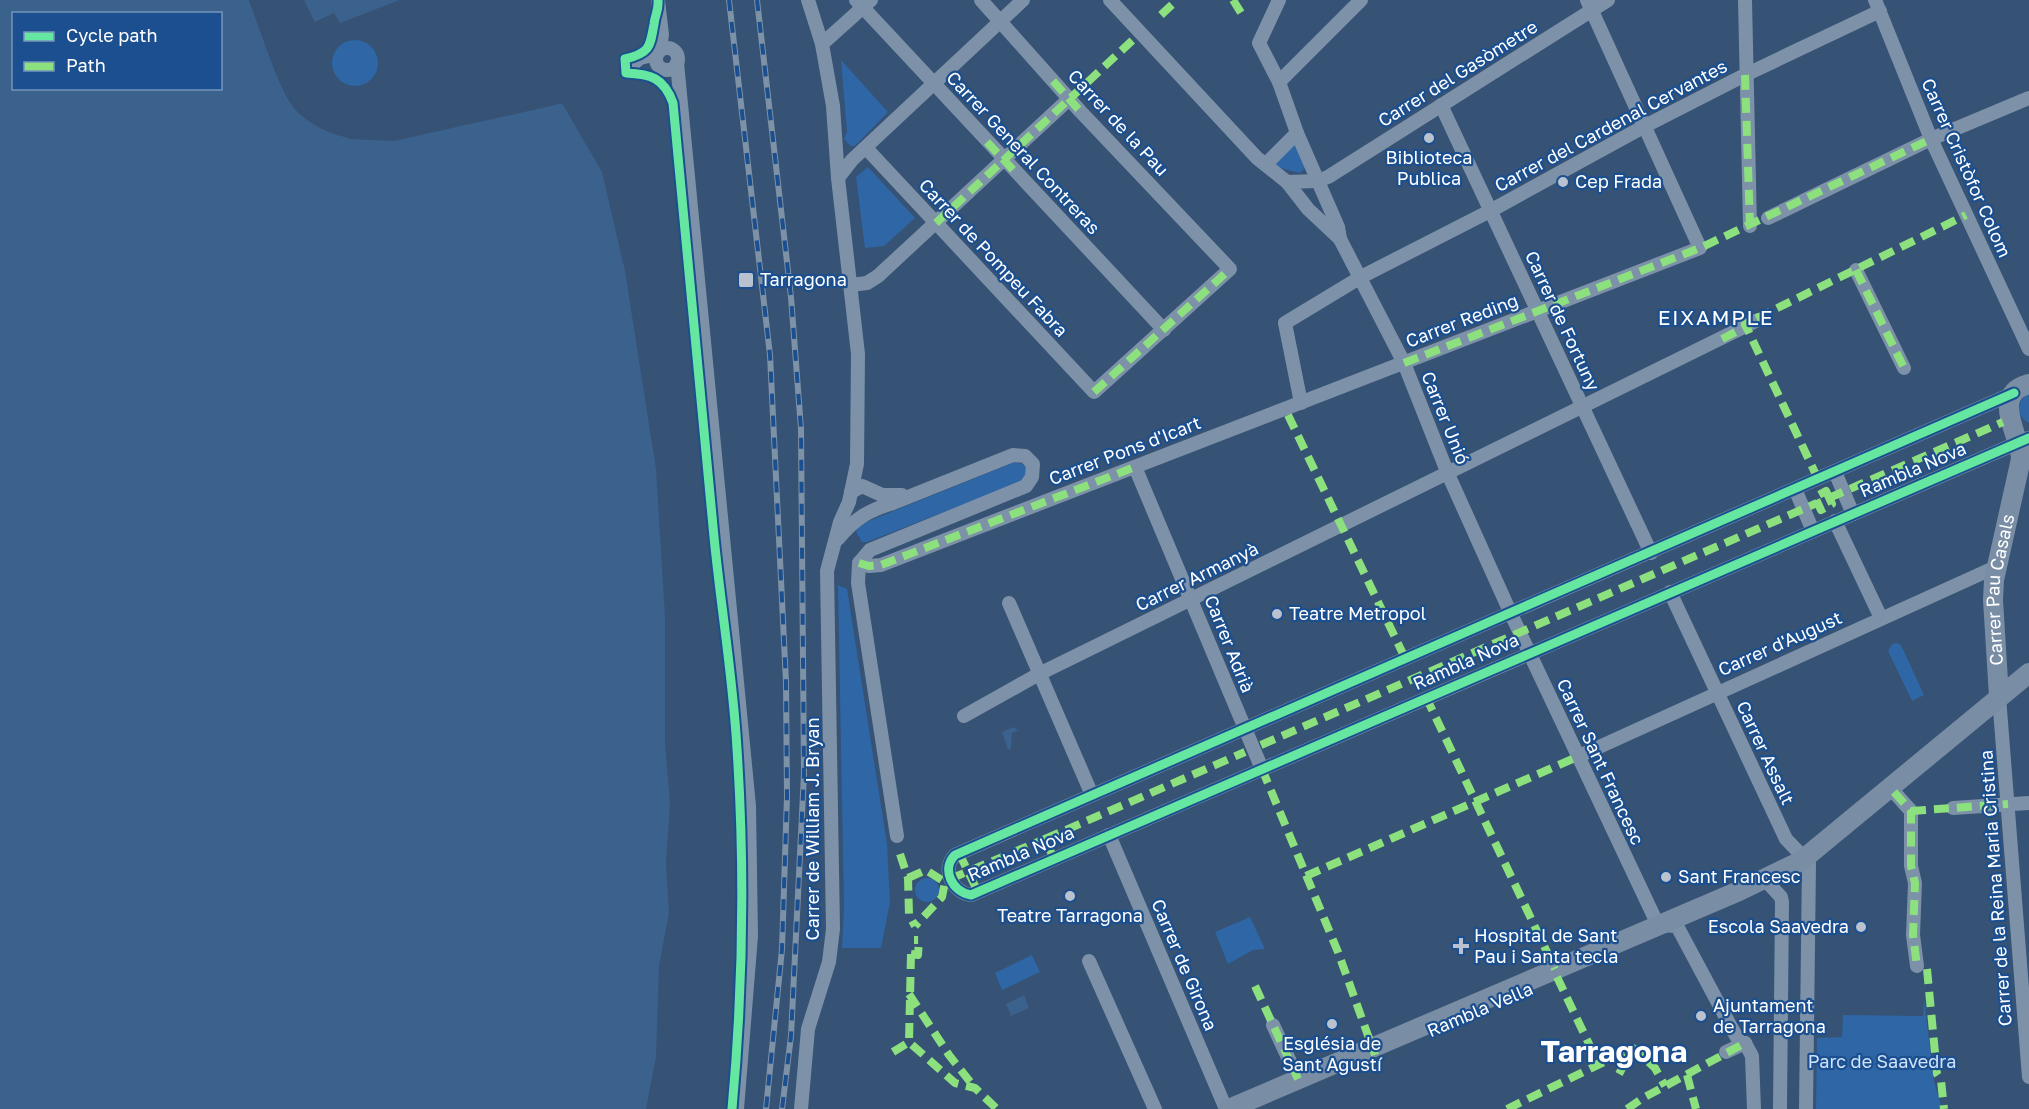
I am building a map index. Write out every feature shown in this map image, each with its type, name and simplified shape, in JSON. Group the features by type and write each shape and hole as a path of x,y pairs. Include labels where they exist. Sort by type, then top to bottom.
{"main road":[{"name":"Carrer Pau Casals","path":"1999,698 1992,600 2025,438 2008,419 2022,388"},
{"path":"1807,860 2029,673"},
{"path":"1667,925 1674,913 1795,859 1807,860 1981,720 1999,698"},
{"name":"Rambla Vella","path":"1249,1109 1667,925 1807,860"},
{"name":"Rambla Vella","path":"1227,1109 1667,925 1775,890 1807,860"}],"street":[{"path":"658,0 665,59 680,98 749,806 750,936 737,1109"},
{"path":"665,59 669,33 667,0"},
{"path":"808,0 822,44 832,98 838,178 858,354 857,464 876,500 869,511"},
{"name":"Carrer de la Pau","path":"981,0 1069,99 1230,269 1164,330"},
{"path":"838,178 932,83 1023,0"},
{"name":"Carrer Unió","path":"1110,0 1257,158 1287,182 1308,210 1340,238"},
{"name":"Carrer Unió","path":"1279,0 1259,44 1279,82 1298,133 1323,179 1340,238 1404,363 1448,474 1511,614"},
{"path":"1279,82 1361,0"},
{"name":"Carrer del Gasòmetre","path":"1323,179 1441,105 1590,5 1608,0"},
{"path":"1745,0 1750,226"},
{"path":"822,44 864,2"},
{"name":"Carrer General Contreras","path":"864,2 932,83 1164,330"},
{"path":"1590,5 1645,126"},
{"name":"Carrer del Cardenal Cervantes","path":"1301,404 1286,323 1361,277 1877,6"},
{"name":"Carrer Cristòfor Colom","path":"1877,6 1931,139 2029,349"},
{"path":"1768,218 1931,139 2029,98"},
{"path":"850,285 873,280 1069,99"},
{"name":"Carrer de Fortuny","path":"1441,105 1651,553"},
{"name":"Carrer Reding","path":"1404,363 1700,248 1645,126"},
{"path":"1266,164 1298,133"},
{"path":"836,140 851,152 866,148"},
{"name":"Carrer de Pompeu Fabra","path":"866,148 1094,392 1164,330"},
{"path":"1287,182 1323,179"},
{"path":"1856,270 1904,368"},
{"name":"Carrer Armanyà","path":"964,716 1039,674 1758,320"},
{"name":"Carrer Pons d'Icart","path":"862,558 873,566 881,565 1404,363"},
{"name":"Rambla Nova","path":"2022,388 1651,553 955,855 949,868 952,883 963,893 971,895 2025,438"},
{"path":"897,836 858,583 862,558 1020,489 1032,477 1033,464 1022,454 1013,455 893,503 869,511 853,510 850,497 858,487 890,496 913,494"},
{"name":"Carrer de William J. Bryan","path":"801,1109 808,1029 829,962 834,903 827,571 833,545 850,497 857,464"},
{"name":"Carrer Adrià","path":"1136,466 1262,769"},
{"name":"Rambla Nova","path":"1835,472 1853,514"},
{"path":"1795,489 1813,531"},
{"name":"Carrer de William J. Bryan","path":"833,545 849,525 869,511"},
{"path":"1835,521 1881,618"},
{"name":"Carrer d'August","path":"1578,757 1998,566"},
{"name":"Carrer Assalt","path":"1670,592 1786,839 1807,860"},
{"path":"1009,603 1092,795"},
{"name":"Carrer Sant Francesc","path":"1511,614 1578,757 1667,925 1739,1041 1745,1043"},
{"name":"Carrer de la Reina Maria Cristina","path":"1999,698 2025,964 2029,1077"},
{"path":"1894,792 1911,811 1911,866 1916,883 1913,935 1917,966"},
{"path":"1953,808 2029,803"},
{"name":"Carrer de Girona","path":"1109,835 1227,1109"},
{"path":"1806,1109 1807,860"},
{"path":"1775,890 1780,1109"},
{"path":"1089,961 1155,1109"},
{"path":"1273,1025 1298,1079"},
{"path":"1726,1052 1745,1043 1752,1056 1754,1109"}],"green space":[{"path":"355,40 371,47 378,63 371,79 355,86 339,79 332,63 339,47"},
{"path":"841,60 888,112 855,146 851,146 844,139 847,132"},
{"path":"1296,143 1307,166 1300,173 1280,168 1275,164"},
{"path":"868,167 915,218 884,246 865,248 856,177"},
{"path":"2029,393 2029,423 2021,416 2019,408 2022,400"},
{"path":"1015,462 1027,466 1026,480 867,542 862,542 856,532 859,525"},
{"path":"838,585 847,589 887,844 890,902 881,948 842,948 844,907"},
{"path":"1892,644 1901,645 1924,695 1912,701 1888,651"},
{"path":"927,878 932,879 938,885 938,895 932,901 927,902 922,901 916,895 915,890 916,885 922,879"},
{"path":"1250,917 1265,949 1253,950 1228,964 1215,932"},
{"path":"1032,955 1040,972 1002,990 995,973"},
{"name":"Parc de Saavedra","path":"1924,998 1934,1081 1942,1109 1816,1109 1817,1038 1842,1037 1843,1015 1923,1016"}],"shaded area":[{"path":"0,0 249,0 282,88 295,109 313,124 333,133 354,138 376,140 398,138 562,103 602,172 625,271 656,469 665,616 665,742 670,803 666,863 669,913 659,966 656,1057 646,1109 0,1109"},
{"path":"304,0 400,0 340,23 334,13 315,22"},
{"path":"1014,727 1018,731 1012,733 1011,749 1008,750 1002,732"},
{"path":"1024,995 1029,1008 1011,1016 1006,1004"}],"pier":[{"path":"249,0 252,0 284,84 297,107 321,125 350,136 393,138 561,100 566,102 394,141 350,139 320,127 295,109 281,85"}],"railway":[{"path":"729,0 770,355 786,682 787,796 782,949 766,1109"},
{"path":"757,0 791,297 801,429 804,774 791,1036 782,1109"}],"marked path":[{"path":"1161,15 1177,0"},
{"path":"1233,0 1243,16"},
{"path":"936,223 1135,38"},
{"path":"1745,75 1750,226"},
{"path":"1053,81 1080,111"},
{"path":"1404,363 1700,248 1931,139"},
{"path":"987,142 1016,173"},
{"path":"1818,479 1745,324 1966,215"},
{"path":"1094,392 1230,269"},
{"path":"1856,270 1904,368"},
{"path":"1722,339 1751,324"},
{"path":"1288,415 1406,660"},
{"path":"1829,498 2003,422"},
{"path":"859,563 869,566 881,565 1135,467"},
{"path":"1826,491 1832,504 1821,510 1815,497 1826,491"},
{"path":"1261,745 1817,503"},
{"path":"1426,697 1555,969"},
{"path":"1045,839 1245,752"},
{"path":"1306,876 1577,757"},
{"path":"1262,769 1338,952 1375,1055"},
{"path":"1894,792 1911,811 1911,866 1915,883 1913,935 1917,966"},
{"path":"1911,811 2008,804"},
{"path":"950,879 1045,839 1054,859"},
{"path":"959,853 978,892"},
{"path":"900,854 908,878 909,915 915,926"},
{"path":"908,878 926,870 945,882 942,897 915,926"},
{"path":"911,954 918,955 919,940 914,940"},
{"path":"911,954 909,1042 955,1083 975,1088 997,1109"},
{"path":"1927,969 1937,1074 1941,1080 1944,1109"},
{"path":"1557,977 1599,1065"},
{"path":"1255,986 1298,1079"},
{"path":"909,994 949,1055 975,1088"},
{"path":"893,1052 909,1042"},
{"path":"1627,1109 1745,1043"},
{"path":"1619,1074 1633,1048"},
{"path":"1507,1109 1633,1048 1655,1068 1665,1086"},
{"path":"1687,1075 1696,1109"}],"cycle path":[{"path":"658,0 650,44 640,54 625,59 626,73 655,79 665,88 673,103 714,537 733,696 740,794 742,929 739,1019 732,1109"},
{"path":"2014,393 955,855 949,867 951,879 954,885 964,893 971,895 2029,438"}],"place":[{"name":"Biblioteca Publica","path":"1429,138"},
{"name":"Cep Frada","path":"1563,182"},
{"name":"Tarragona","path":"746,280"},
{"name":"Teatre Metropol","path":"1277,614"},
{"name":"Sant Francesc","path":"1666,877"},
{"name":"Teatre Tarragona","path":"1070,896"},
{"name":"Escola Saavedra","path":"1861,927"},
{"name":"Hospital de Sant Pau i Santa tecla","path":"1461,946"},
{"name":"Ajuntament de Tarragona","path":"1701,1016"},
{"name":"Església de Sant Agustí","path":"1332,1024"}],"district":[{"name":"EIXAMPLE","path":"1716,318"},
{"name":"Tarragona","path":"1614,1052"}]}
